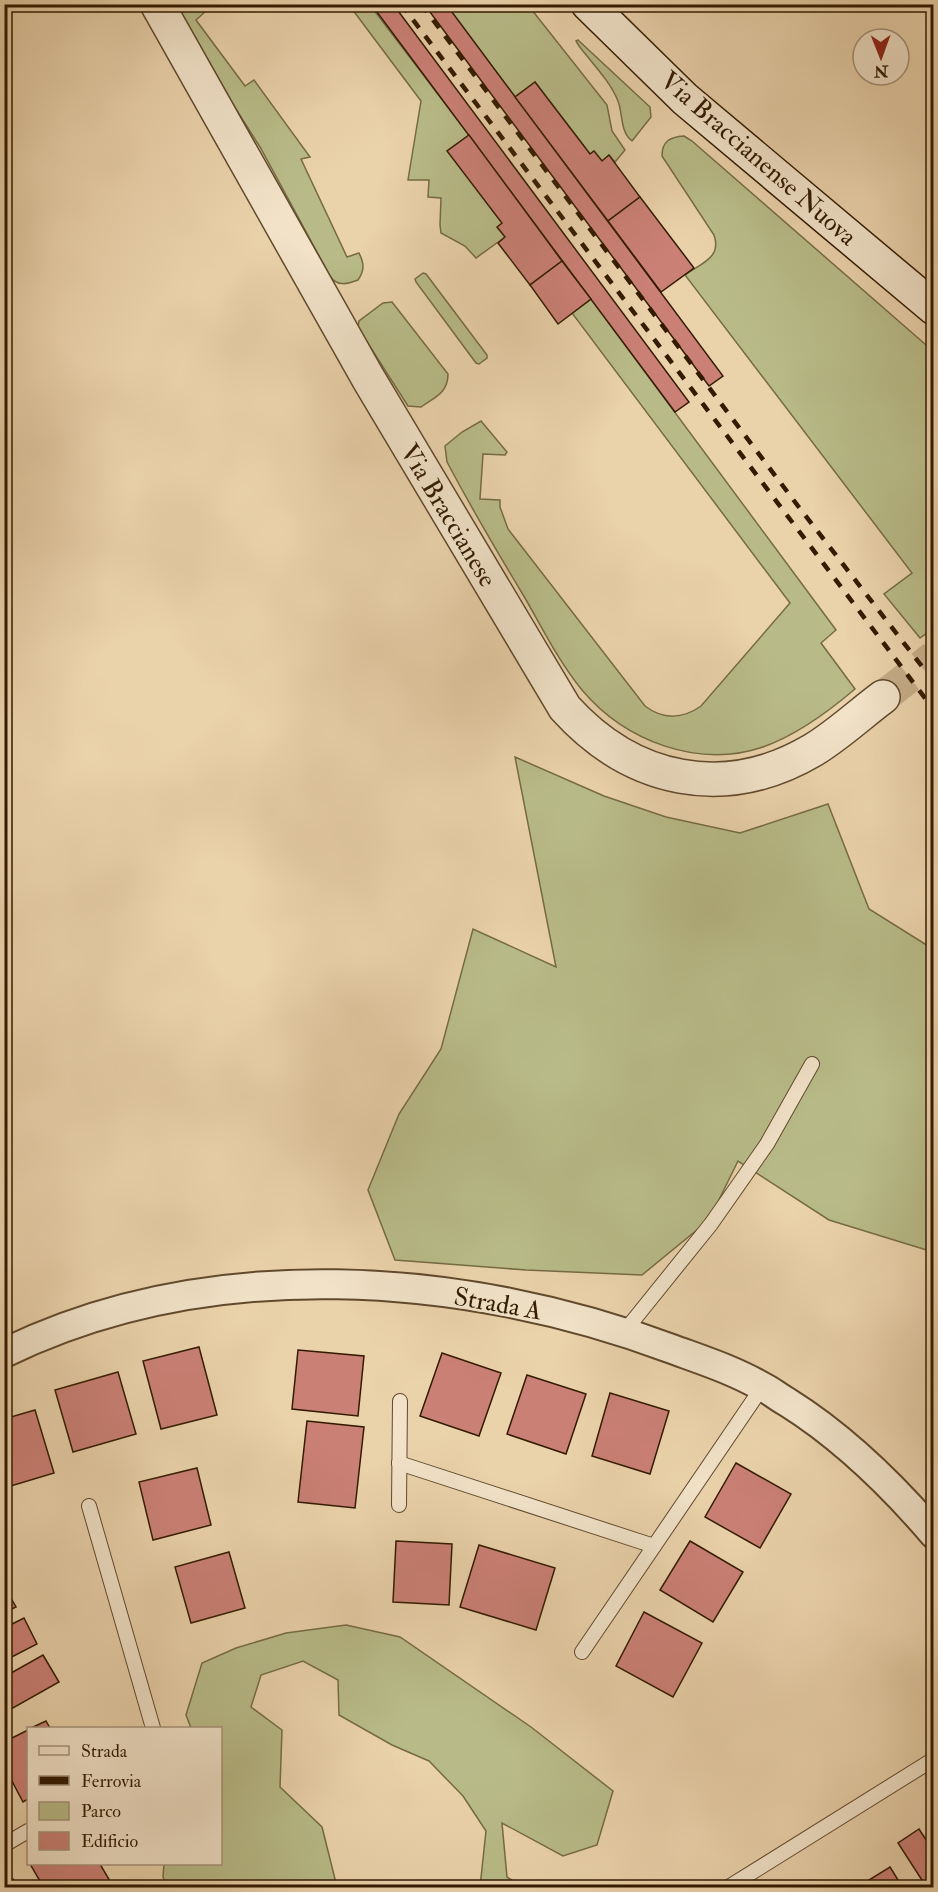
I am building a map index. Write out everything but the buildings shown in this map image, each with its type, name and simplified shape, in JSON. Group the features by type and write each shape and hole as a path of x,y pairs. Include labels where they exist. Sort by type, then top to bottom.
{"street":[{"name":"Via Braccianese","path":"158,4 373,387 565,708 578,722 631,760 656,771 688,777 719,778 766,770 800,757 883,697"},
{"name":"Via Braccianense Nuova","path":"588,4 685,99 933,308"},
{"name":"Strada A","path":"4,1353 69,1325 120,1310 194,1294 262,1286 316,1284 377,1286 437,1292 550,1312 624,1332 763,1386 840,1439 886,1482 933,1534"}],"lane":[{"path":"624,1332 717,1215 767,1144 812,1064"},
{"path":"582,1652 763,1386"},
{"path":"399,1505 400,1401"},
{"path":"399,1463 654,1546"},
{"path":"89,1506 153,1727"},
{"path":"727,1887 933,1759"},
{"path":"4,1845 27,1832"}],"green space":[{"path":"174,5 201,5 206,11 196,20 245,86 254,80 310,157 301,159 347,257 359,253 361,257 363,270 358,280 339,283 330,276 260,147 182,24"},
{"path":"349,5 370,5 469,135 448,151 502,223 505,237 476,258 465,246 441,233 441,198 428,197 429,180 408,180 421,101"},
{"path":"446,5 528,5 607,105 612,131 625,150 615,162 609,155 602,161 594,151 590,154 535,82 515,97"},
{"path":"578,40 650,107 651,117 632,141 625,133 620,106 615,94 579,46 576,41"},
{"path":"684,136 933,351 934,628 920,638 884,594 912,573 685,275 713,255 716,243 714,235 662,156 665,143 675,137"},
{"path":"423,273 487,355 487,358 479,364 416,282 415,279"},
{"path":"591,299 836,630 821,643 855,689 812,722 776,742 738,753 713,755 689,752 664,746 641,736 619,724 599,708 573,679 557,655 447,462 445,446 462,432 481,421 507,452 505,455 483,454 480,499 500,500 500,507 508,529 645,706 659,714 673,716 687,713 701,706 790,603 572,313"},
{"path":"392,302 448,374 443,390 421,407 408,406 358,328 359,321 383,303"},
{"path":"515,757 604,796 666,817 740,833 828,804 869,909 933,949 933,1252 829,1220 738,1161 709,1220 642,1275 526,1270 395,1260 368,1190 399,1114 441,1049 473,929 556,967"},
{"path":"346,1625 400,1637 531,1727 613,1791 597,1845 563,1856 502,1823 507,1877 523,1887 480,1887 486,1831 463,1796 429,1761 392,1745 339,1715 338,1680 303,1661 261,1675 251,1707 282,1730 280,1787 322,1827 337,1887 167,1887 163,1877 164,1865 222,1865 222,1727 191,1727 186,1715 202,1663 236,1648 286,1633"}],"tunnel":[{"path":"883,697 934,657"}],"railway":[{"path":"401,4 934,710"},
{"path":"421,4 798,506 934,682"}]}
